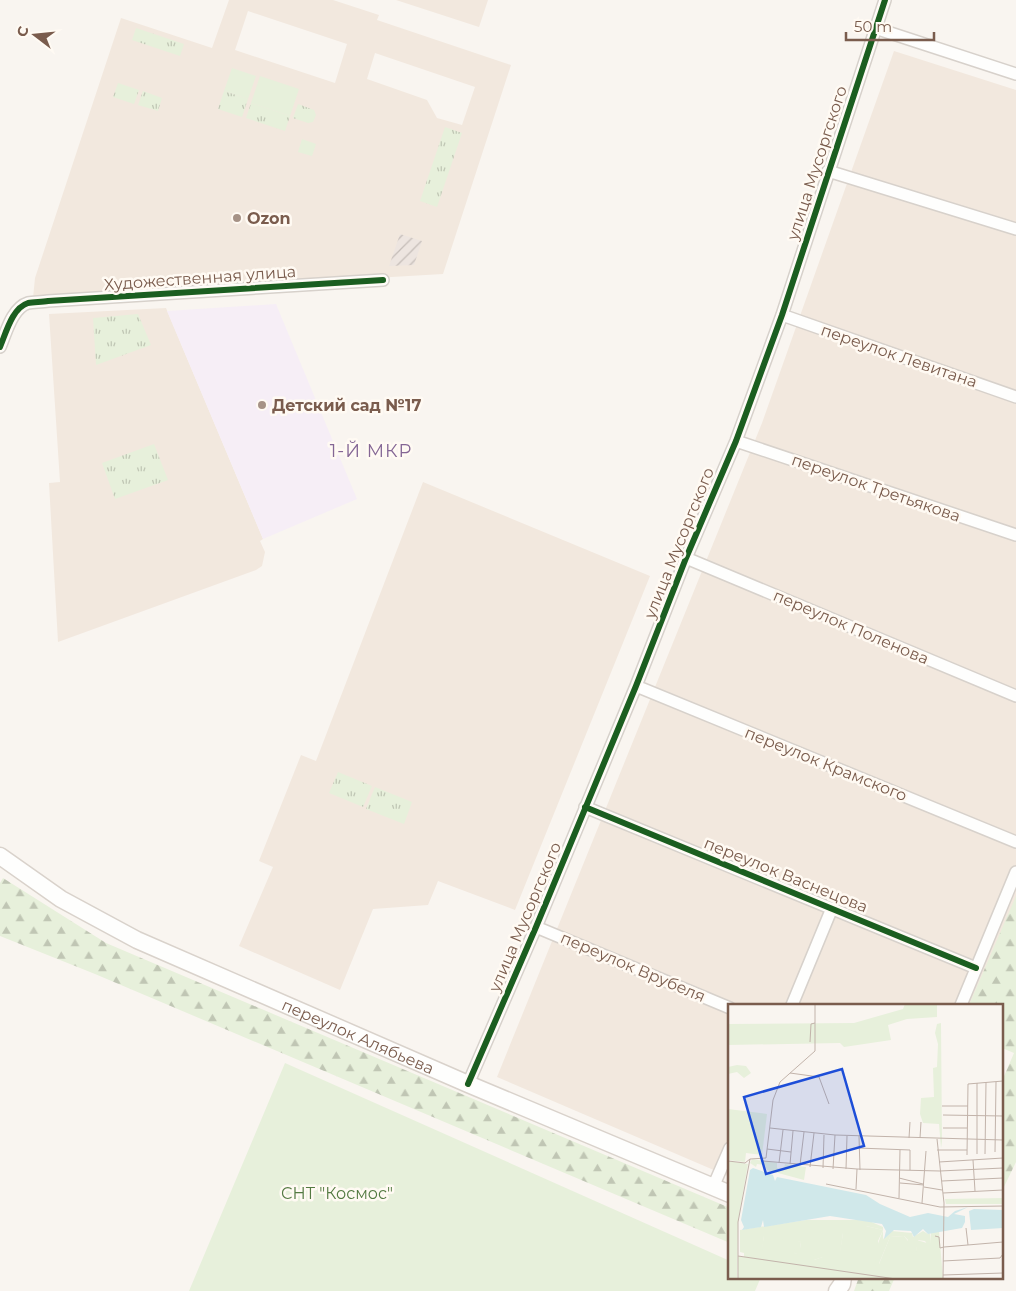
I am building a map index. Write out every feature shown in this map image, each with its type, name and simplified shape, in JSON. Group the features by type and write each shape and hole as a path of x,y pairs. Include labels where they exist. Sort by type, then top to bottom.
{"main road":[{"name":"переулок Алябьева","path":"0,856 61,899 137,940 468,1084 728,1193"}],"street":[{"name":"улица Мусоргского","path":"468,1084 536,927 636,686 686,558 736,441 782,315 885,0"},
{"path":"875,28 1016,74"},
{"path":"828,171 1016,229"},
{"name":"Художественная улица","path":"0,347 14,316 21,307 28,303 383,280"},
{"name":"переулок Левитана","path":"782,315 1016,398"},
{"name":"переулок Третьякова","path":"736,441 1016,535"},
{"name":"переулок Поленова","path":"686,558 1016,696"},
{"name":"переулок Крамского","path":"636,686 1016,842"},
{"name":"переулок Васнецова","path":"585,807 976,968"},
{"path":"961,1004 1016,872"},
{"path":"792,1004 832,908"},
{"name":"переулок Врубеля","path":"536,927 728,1007"},
{"path":"713,1187 728,1153"}],"shaded area":[{"path":"229,0 333,0 379,15 377,20 511,65 443,274 33,298 35,278 121,18 212,48","holes":["248,11 347,44 335,83 235,50","375,53 475,87 462,125 437,118 427,100 367,79"]},
{"path":"396,0 488,0 479,27"},
{"path":"894,51 1016,90 1016,910 974,1004 728,1004 728,1176 497,1077 762,423"},
{"path":"400,234 422,241 414,265 389,266"},
{"name":"Детский сад №17","path":"276,304 357,499 263,539 167,311"},
{"path":"166,308 263,539 260,541 265,552 262,566 256,570 58,642 49,483 60,482 49,314"},
{"path":"423,482 650,576 515,910 438,881 428,905 373,909 340,990 239,946 273,867 259,861 301,755 316,761"}],"green space":[{"path":"136,28 184,44 180,56 132,40"},
{"path":"232,68 256,76 248,99 224,91"},
{"path":"260,76 299,89 290,116 251,103"},
{"path":"118,83 139,90 134,104 113,97"},
{"path":"143,91 162,98 158,111 138,105"},
{"path":"224,91 248,99 242,117 218,109"},
{"path":"251,103 290,116 285,131 246,118"},
{"path":"298,104 314,110 316,115 313,122 308,123 293,118"},
{"path":"445,127 462,133 437,207 420,201"},
{"path":"302,139 316,144 312,156 298,152"},
{"path":"138,314 151,345 96,365 93,318"},
{"path":"154,444 168,480 115,499 102,463"},
{"path":"338,772 372,786 363,807 329,793"},
{"path":"375,787 412,802 404,824 366,809"},
{"path":"3,878 106,943 728,1207 728,1242 95,974 0,936 0,883"},
{"path":"1016,896 1016,1162 1004,1187 1004,1076 1014,1053 1004,1049 1004,1004 969,1004"},
{"name":"СНТ \"Космос\"","path":"285,1063 728,1260 728,1278 761,1278 755,1291 189,1291"},
{"path":"859,1278 895,1278 889,1291 854,1291"}],"cycle path":[{"path":"468,1084 536,927 636,686 686,558 736,441 782,315 885,0"},
{"path":"0,347 14,315 22,306 28,303 383,280"},
{"path":"585,807 976,968"}],"place":[{"name":"Ozon","path":"237,218"},
{"name":"Детский сад №17","path":"262,405"}],"district":[{"name":"1-Й МКР","path":"371,451"}]}
